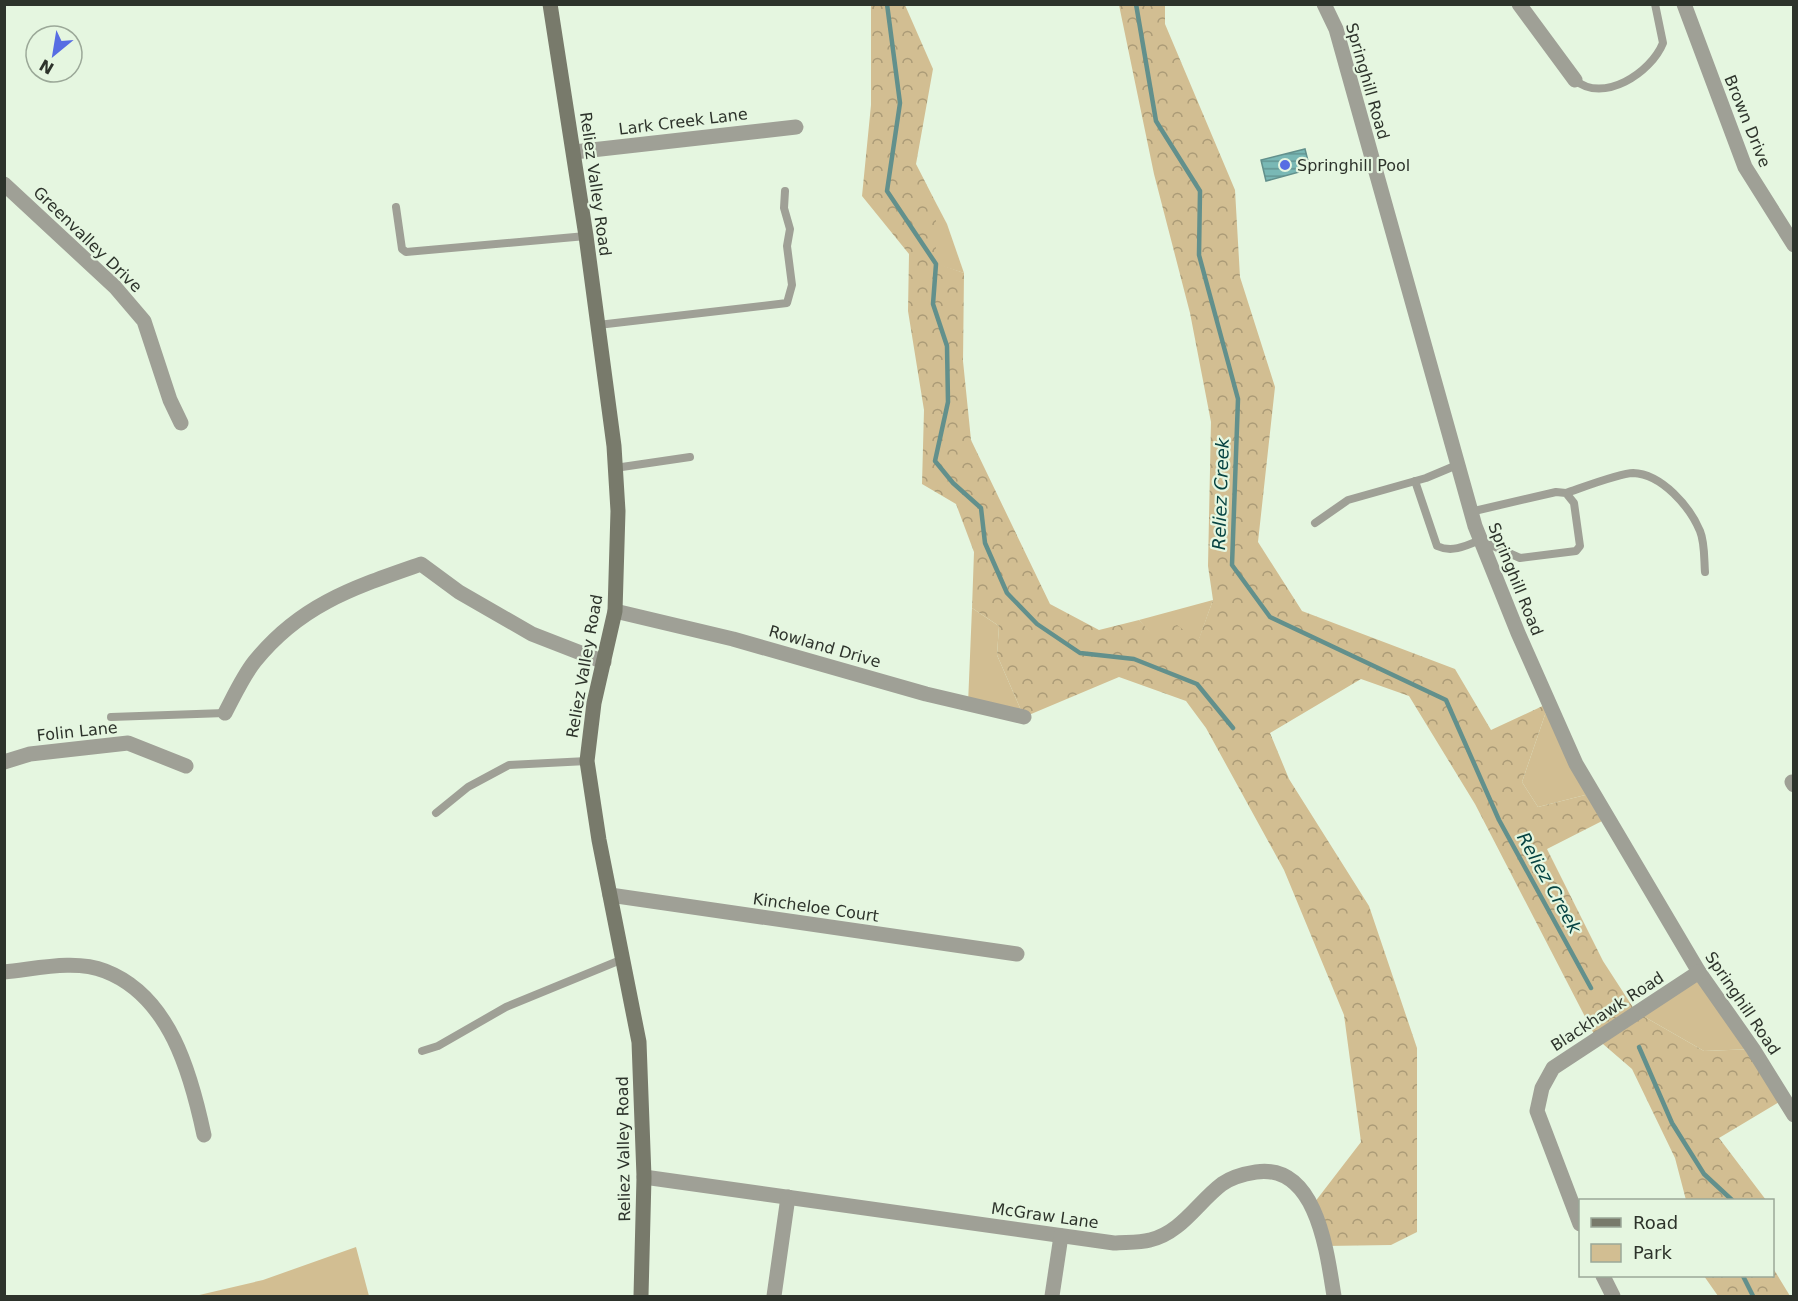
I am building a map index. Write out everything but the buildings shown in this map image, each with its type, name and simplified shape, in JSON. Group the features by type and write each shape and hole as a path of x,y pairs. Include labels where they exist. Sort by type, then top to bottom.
{"main road":[{"name":"Reliez Valley Road","path":"550,4 586,236 615,468 618,511 615,611 594,703 587,761 599,840 639,1042 644,1177 641,1296"}],"street":[{"name":"Springhill Road","path":"1324,4 1336,28 1470,512 1480,540 1576,764 1699,972 1753,1049 1794,1115"},
{"path":"1519,4 1575,80"},
{"name":"Brown Drive","path":"1684,4 1745,167 1794,245"},
{"name":"Lark Creek Lane","path":"574,152 796,127"},
{"name":"Greenvalley Drive","path":"4,184 115,286 144,321 170,400 181,423"},
{"path":"225,713 253,663 280,633 318,604 348,589 421,564 459,592 532,634 604,662"},
{"name":"Rowland Drive","path":"615,611 733,639 926,694 1024,717"},
{"name":"Folin Lane","path":"4,762 30,754 128,743 186,766"},
{"name":"Kincheloe Court","path":"610,895 1017,954"},
{"path":"4,972 72,965 105,970 131,986 154,1009 172,1035 193,1084 204,1135"},
{"name":"Blackhawk Road","path":"1579,1219 1538,1111 1542,1088 1553,1068 1699,972"},
{"name":"McGraw Lane","path":"644,1177 1114,1243 1151,1240 1174,1229 1222,1184 1240,1175 1264,1171 1289,1177 1306,1195 1326,1246 1334,1296"},
{"path":"774,1296 788,1197"},
{"path":"1052,1296 1061,1236"},
{"path":"1604,1277 1613,1296"}],"lane":[{"path":"1575,80 1591,90 1611,87 1637,74 1653,60 1663,43 1655,4"},
{"path":"598,325 787,303 792,285 787,246 790,229 784,208 784,191"},
{"path":"396,207 402,249 406,252 586,236"},
{"path":"615,468 690,457"},
{"path":"1315,523 1348,500 1415,482 1457,465"},
{"path":"1470,512 1556,492 1566,493 1633,473 1652,479 1669,489 1690,512 1702,533 1705,572"},
{"path":"1415,482 1437,546 1444,549 1460,548 1480,540 1520,558 1576,551 1580,546 1574,504 1566,493"},
{"path":"111,717 225,713"},
{"path":"436,813 468,787 509,765 587,761"},
{"path":"423,1051 438,1046 506,1007 623,959"}],"green space":[{"path":"871,5 905,5 933,69 916,164 936,203 936,263 964,273 963,361 971,440 1050,604 1099,630 1139,620 1151,633 1177,625 1198,641 1213,600 1208,566 1211,422 1190,313 1154,174 1119,5 1165,5 1165,24 1235,190 1240,277 1275,387 1258,542 1302,611 1455,669 1491,730 1549,703 1522,782 1538,807 1593,793 1608,818 1547,849 1603,961 1636,1012 1704,1051 1753,1049 1784,1099 1719,1138 1765,1199 1686,1199 1675,1158 1632,1069 1596,1038 1475,804 1409,696 1361,679 1270,733 1289,779 1369,906 1417,1048 1417,1232 1391,1245 1326,1246 1311,1207 1361,1142 1344,1015 1284,870 1206,728 1186,701 1119,677 1024,717 997,655 999,626 972,608 974,552 956,504 922,484 924,410 908,311 909,254 862,196 871,105"},
{"path":"936,203 947,224 964,273 936,264"},
{"path":"1213,600 1198,642 1151,634 1139,620"},
{"path":"972,608 999,626 997,655 1024,717 968,704"},
{"path":"1549,703 1593,793 1538,807 1522,782"},
{"path":"1699,972 1753,1049 1704,1051 1636,1012"},
{"path":"356,1247 369,1296 195,1296 263,1280"},
{"path":"1774,1270 1790,1296 1718,1296 1705,1277 1774,1277"}],"water":[{"name":"Springhill Pool","path":"1305,149 1310,169 1266,181 1261,160"}],"waterway":[{"path":"887,4 900,103 887,191 936,264 933,304 947,346 948,402 935,461 953,483 981,508 985,543 1007,593 1037,624 1080,653 1134,659 1197,684 1233,728"},
{"name":"Reliez Creek","path":"1136,4 1156,121 1200,191 1199,255 1238,399 1232,565 1270,617 1446,700 1499,820 1591,988"},
{"name":"Reliez Creek","path":"1639,1047 1672,1123 1704,1174 1731,1199"},
{"name":"Reliez Creek","path":"1744,1277 1753,1296"}],"place":[{"name":"Springhill Pool","path":"1285,165"}]}
